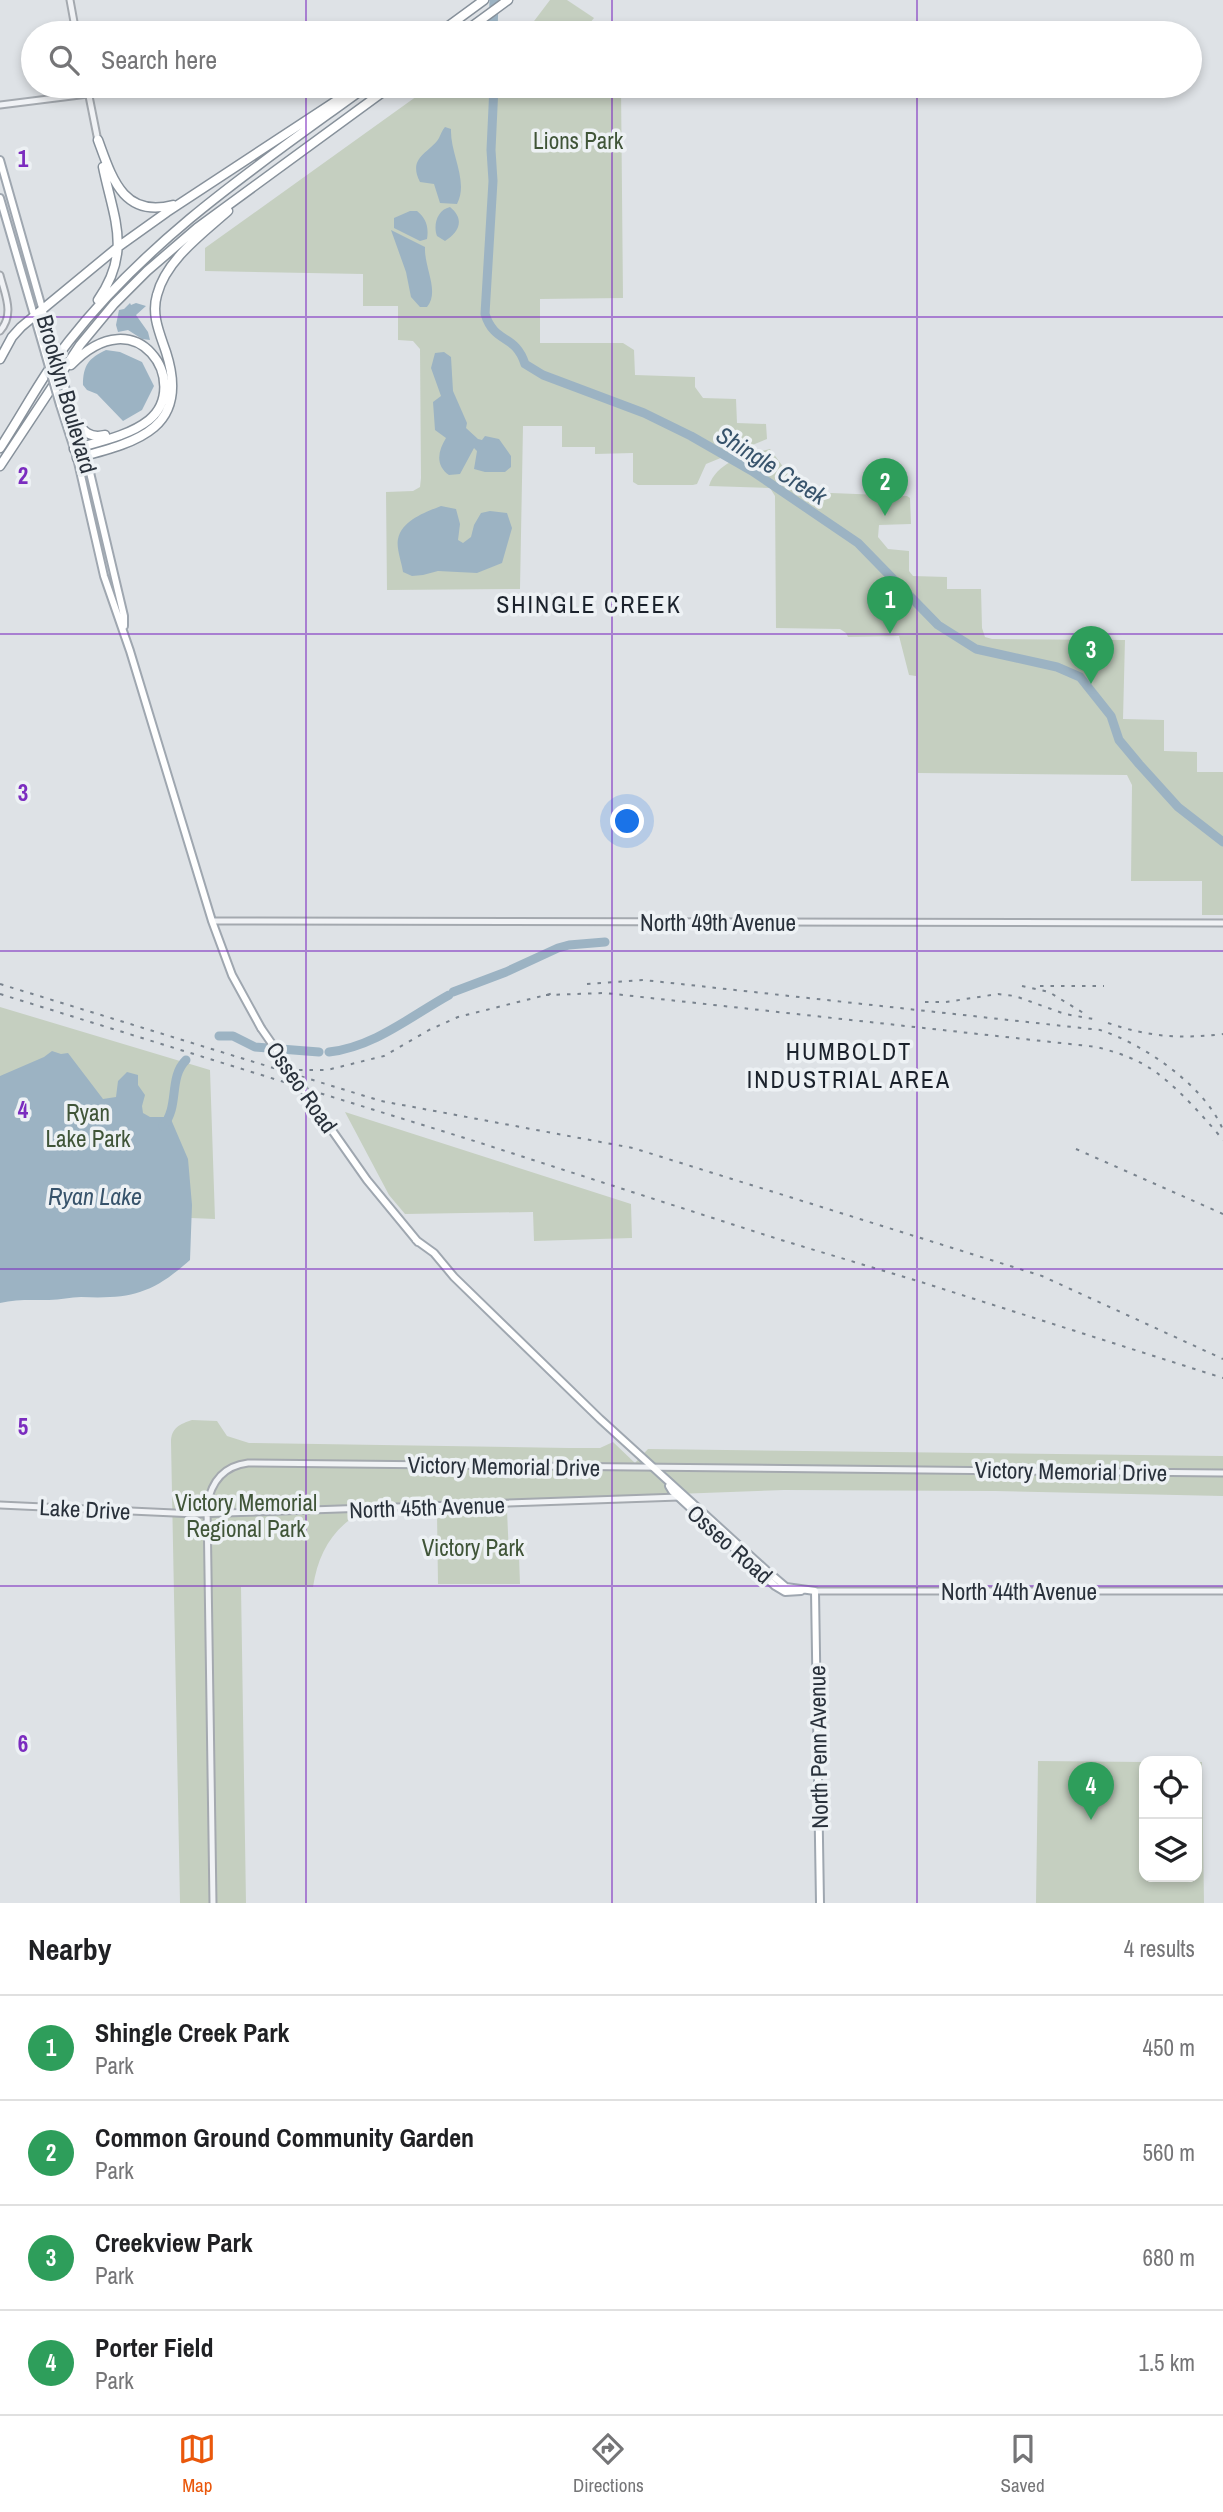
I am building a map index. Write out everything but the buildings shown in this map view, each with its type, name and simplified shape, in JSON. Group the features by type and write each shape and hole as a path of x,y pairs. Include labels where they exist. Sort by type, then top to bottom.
{"highway":[{"path":"455,21 483,0"},
{"path":"480,21 506,1"},
{"path":"0,359 12,337 33,315 118,247 341,98"},
{"path":"68,342 128,273 184,222 351,98"},
{"path":"0,467 80,345 131,287 190,234 375,98"},
{"path":"98,140 113,182 127,198 151,208 169,207 183,202"},
{"path":"0,448 109,284 118,262 118,247 103,167"},
{"path":"81,457 140,439 163,418 170,402 173,380 156,318 159,289 171,268 189,246 267,177"},
{"path":"45,397 72,364 89,349 111,339 130,340 151,353 163,377 162,397 153,416 141,425 78,447"},
{"path":"74,418 85,432 93,437 141,425"}],"main road":[{"name":"Brooklyn Boulevard","path":"0,160 74,418 78,447"},
{"name":"Brooklyn Boulevard","path":"0,198 60,405 81,457 104,576 124,630 212,921"},
{"name":"Osseo Road","path":"212,921 232,975 261,1028 367,1180 429,1255 775,1586 790,1593 815,1591"},
{"name":"North Penn Avenue","path":"815,1591 820,1903"}],"street":[{"path":"70,0 74,21"},
{"path":"0,105 56,98"},
{"path":"89,98 103,167"},
{"path":"0,275 9,310 2,329"},
{"name":"North 49th Avenue","path":"212,921 1223,923"},
{"name":"Victory Memorial Drive","path":"213,1903 207,1513 210,1492 217,1478 228,1469 243,1463 1223,1473"},
{"name":"North 45th Avenue","path":"169,1513 681,1497"},
{"name":"Lake Drive","path":"0,1505 169,1513"},
{"name":"North 44th Avenue","path":"815,1591 1223,1591"}],"green space":[{"path":"550,0 567,0 594,18 592,21 534,21"},
{"name":"Lions Park","path":"414,98 621,98 623,298 540,299 540,343 623,343 634,350 635,375 695,377 695,387 703,398 736,399 737,423 766,424 767,439 706,464 697,484 638,485 633,482 633,453 595,454 595,447 562,447 562,426 523,426 520,589 387,590 386,492 413,491 420,487 421,478 420,349 413,341 398,340 398,306 363,306 363,274 205,271 205,248"},
{"path":"770,449 795,483 806,492 910,498 911,524 879,525 878,537 888,549 909,551 909,571 913,576 947,577 947,589 981,589 982,628 985,637 1125,640 1123,719 1164,720 1164,751 1197,752 1197,772 1223,772 1223,915 1202,915 1202,881 1131,881 1132,785 1127,775 918,773 916,676 909,675 899,636 848,637 840,629 776,628 775,496 770,488 709,486 713,477 734,460"},
{"name":"Ryan Lake","path":"0,1007 210,1070 215,1219 0,1210"},
{"path":"345,1112 631,1204 632,1238 534,1241 533,1212 405,1214 389,1195"},
{"name":"Victory Memorial Regional Park","path":"192,1420 217,1421 227,1436 249,1443 600,1448 613,1442 635,1463 648,1449 1223,1456 1223,1496 784,1490 379,1505 353,1518 333,1536 320,1559 313,1587 241,1587 246,1903 180,1903 171,1442 177,1427"},
{"name":"Victory Park","path":"507,1510 509,1556 519,1556 520,1584 438,1584 437,1513"},
{"path":"1038,1761 1139,1762 1139,1882 1202,1882 1202,1762 1204,1903 1036,1903"}],"water":[{"path":"445,127 451,129 460,177 457,204 440,203 434,184 420,182 417,174 418,161 439,138"},
{"path":"450,207 459,221 457,230 445,241 437,236 436,223 442,211"},
{"path":"417,211 425,220 427,239 420,241 394,228 394,218"},
{"path":"391,230 425,247 432,287 431,301 427,307 420,307 411,297 406,272"},
{"path":"130,303 146,306 136,315 148,332 150,340 142,339 128,330 118,332 116,325 119,310"},
{"path":"106,350 120,352 142,362 154,386 142,410 123,421 97,394 83,385 88,363"},
{"path":"444,352 451,357 453,391 467,423 466,428 478,439 482,440 485,436 499,439 511,456 511,467 505,472 474,469 477,451 474,448 460,474 449,475 441,467 440,453 446,438 435,430 433,402 441,396 431,368 435,353"},
{"path":"441,506 456,509 460,524 458,540 463,543 471,537 481,513 507,513 512,528 502,563 477,573 438,571 412,576 403,572 398,547 400,532 415,518"},
{"name":"Ryan Lake","path":"52,1051 68,1053 103,1099 116,1097 118,1081 127,1072 138,1075 138,1085 145,1095 143,1113 150,1117 170,1117 188,1159 192,1205 190,1260 152,1287 127,1295 0,1303 0,1076"}],"waterway":[{"name":"Shingle Creek","path":"493,21 494,0"},
{"name":"Shingle Creek","path":"493,98 491,150 493,181 485,314 494,331 516,347 525,364 543,375 644,413 752,471 858,543 938,625 976,649 1057,667 1080,677 1111,716 1119,740 1139,764 1178,807 1223,842"},
{"path":"453,992 558,948 605,942"},
{"path":"329,1052 361,1044 392,1030 449,995"},
{"path":"219,1036 233,1036 255,1047 319,1052"},
{"path":"163,1126 171,1110 177,1075 186,1060"}],"railway":[{"path":"587,984 644,980 1100,1030 1135,1045 1171,1069 1202,1098 1223,1130"},
{"path":"0,984 381,1101 633,1148 1042,1276 1223,1359"},
{"path":"1022,986 1049,992 1085,1014"},
{"path":"1040,986 1104,986"},
{"path":"299,1070 327,1070 384,1056 458,1017 554,993"},
{"path":"546,995 605,993 1097,1047 1142,1063 1157,1073 1188,1100 1223,1140"},
{"path":"0,994 1223,1378"},
{"path":"925,1002 946,1002 998,994 1015,996 1065,1014 1099,1020"},
{"path":"1108,1023 1165,1036 1223,1034"},
{"path":"1076,1149 1223,1214"}],"place":[{"name":"Common Ground Community Garden","path":"885,516"},
{"name":"Shingle Creek Park","path":"890,634"},
{"name":"Creekview Park","path":"1091,684"},
{"name":"Porter Field","path":"1091,1820"}],"district":[{"name":"SHINGLE CREEK","path":"589,604"},
{"name":"HUMBOLDT INDUSTRIAL AREA","path":"849,1065"}],"park label":[{"name":"Ryan Lake Park","path":"88,1125"}]}
